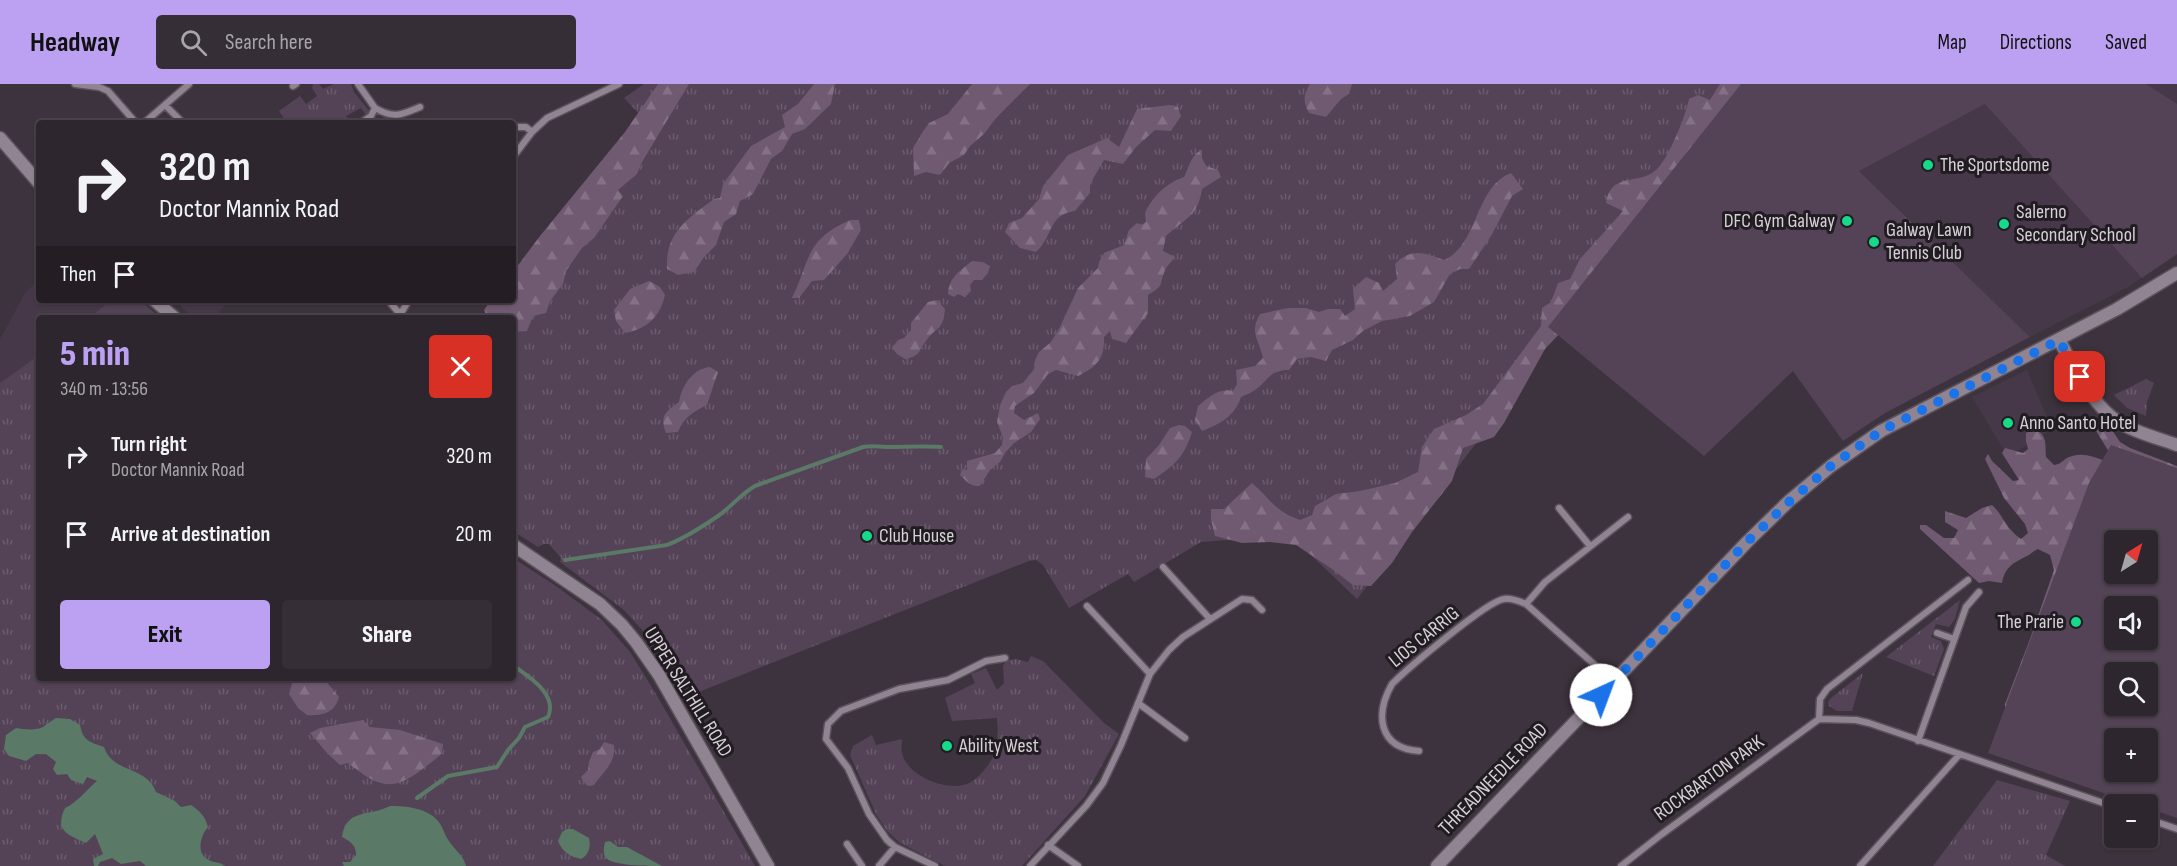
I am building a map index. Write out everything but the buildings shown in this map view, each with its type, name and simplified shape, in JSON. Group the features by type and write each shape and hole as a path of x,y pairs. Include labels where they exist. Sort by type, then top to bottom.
{"main road":[{"path":"0,138 36,180"},
{"name":"THREADNEEDLE ROAD","path":"1437,866 1753,536 1831,466 1881,431 2059,340 2177,273"},
{"path":"158,303 172,315"},
{"path":"2059,340 2080,377 2102,408 2122,424 2177,445"},
{"name":"UPPER SALTHILL ROAD","path":"516,547 600,604 636,642 665,685 768,866"}],"street":[{"path":"75,84 108,90 133,120"},
{"path":"148,120 189,84"},
{"path":"358,84 375,108 384,113 397,116 420,107"},
{"path":"516,153 532,132 547,118 619,84"},
{"path":"165,105 180,120"},
{"path":"365,120 371,116 375,108"},
{"path":"516,127 526,127 532,132"},
{"path":"1559,508 1590,546"},
{"path":"1614,682 1526,604 1538,588 1628,517"},
{"path":"1163,567 1209,620"},
{"path":"1968,580 1827,689 1820,699 1819,719 1856,720 2104,803"},
{"path":"1918,741 1966,607 1975,593 1979,592"},
{"path":"1030,866 1086,806 1103,783 1150,675 1175,643 1238,601 1247,598 1262,610"},
{"name":"LIOS CARRIG","path":"1419,751 1399,747 1385,732 1382,710 1385,697 1392,684 1491,603 1503,599 1518,600 1526,604"},
{"path":"1088,606 1150,675"},
{"path":"1937,633 1954,639"},
{"path":"935,866 895,847 887,840 869,814 848,768 826,739 828,724 841,711 855,705 899,689 939,683 986,661 1005,658"},
{"path":"1138,703 1185,738"},
{"name":"ROCKBARTON PARK","path":"1621,866 1819,719"},
{"path":"1860,866 1959,756"},
{"path":"2158,822 2177,829"},
{"path":"847,844 862,866"},
{"path":"1048,845 1078,866"},
{"path":"879,866 895,847"}],"shaded area":[{"path":"1741,84 2177,84 2177,254 2128,287 2030,337 1859,171"},
{"path":"36,282 36,303 108,303 92,315 36,315 36,357 0,383 0,339 25,293"},
{"path":"177,303 226,303 216,315 191,315"},
{"path":"2027,370 2052,429 2008,457 1972,397"},
{"path":"56,718 70,719 80,725 88,740 104,747 108,756 115,762 145,777 156,792 175,801 181,807 191,805 197,809 204,817 208,827 201,840 203,855 225,866 146,866 140,861 121,864 112,858 94,866 93,859 103,854 95,834 86,843 65,831 61,822 65,808 97,781 87,777 83,784 71,780 67,774 57,775 53,769 56,762 46,754 36,754 26,761 9,756 4,749 6,735 16,728 40,728"},
{"path":"390,806 428,813 440,823 466,866 344,866 342,862 350,862 356,855 352,844 342,837 348,821 353,817"},
{"path":"573,829 589,838 589,850 581,859 567,853 558,841 562,832"},
{"path":"610,841 618,847 627,847 662,866 631,865 609,860 605,857 604,849 605,842"}],"green space":[{"path":"313,84 319,84 323,89 334,84 351,84 354,92 370,112 366,115 361,108 346,116 348,120 285,120 279,111 300,96 306,104 317,96 312,88"},
{"path":"644,84 1741,84 1548,327 1480,438 1357,599 1290,535 1201,542 1134,582 1128,574 1069,608 1043,565 1036,560 1029,561 686,697 682,690 686,671 671,652 662,652 624,610 560,562 561,558 549,544 538,547 516,533 516,315 483,315 493,303 516,303 516,296 640,115 624,98"},
{"path":"658,84 689,84 637,174 618,190 623,196 594,238 582,248 566,271 563,284 550,301 546,313 533,316 527,331 516,332 516,315 486,315 484,310 489,303 516,303 516,268 625,132"},
{"path":"814,84 835,84 831,104 805,129 792,134 782,151 771,159 753,194 740,201 736,214 724,222 716,245 694,272 678,275 667,269 670,246 680,228 704,206 720,198 723,184 751,146 785,127 782,115 798,104"},
{"path":"972,84 1030,84 964,155 949,163 940,175 926,172 914,176 913,148 924,130 929,123 948,114"},
{"path":"1310,84 1352,84 1349,94 1341,99 1326,117 1309,113 1307,109 1305,95"},
{"path":"1720,84 1759,84 1563,330 1545,349 1494,437 1463,448 1452,481 1412,532 1392,563 1371,586 1353,585 1296,545 1270,542 1242,543 1215,536 1211,509 1224,509 1252,483 1278,508 1300,520 1312,515 1315,506 1336,494 1395,483 1418,472 1422,447 1434,429 1466,415 1483,404 1541,326 1542,308 1551,302 1558,283 1570,279 1580,259 1623,211 1606,203 1613,187 1626,180 1649,175 1656,170 1676,137 1689,99 1698,95 1710,100"},
{"path":"1741,84 2146,84 2177,104 2177,254 2142,278 1985,104 1859,171 2030,337 1885,413 1843,441 1793,371 1704,456 1548,327"},
{"path":"1170,105 1178,107 1181,116 1171,131 1155,130 1136,147 1123,164 1104,160 1090,184 1090,193 1075,211 1066,213 1055,222 1042,246 1036,252 1020,248 1005,232 1009,223 1022,218 1039,199 1043,186 1068,155 1107,138 1119,147 1137,109"},
{"path":"1202,150 1202,158 1206,166 1218,170 1221,177 1202,189 1194,212 1166,236 1163,251 1175,257 1165,270 1159,287 1148,295 1148,313 1126,343 1112,339 1110,331 1104,337 1101,357 1084,373 1078,376 1056,370 1048,374 1034,393 1015,406 1014,413 1024,420 1038,413 1040,419 1031,432 1014,443 1000,462 990,470 980,486 969,483 960,475 962,469 967,470 967,461 995,453 1002,445 1003,437 997,422 1000,405 1006,392 1012,386 1023,383 1034,369 1039,352 1051,342 1078,288 1098,268 1104,253 1124,245 1129,230 1137,223 1142,225 1146,222 1145,213 1152,201 1160,191 1184,177 1193,158"},
{"path":"1511,173 1523,189 1512,196 1491,236 1469,269 1460,269 1450,274 1434,302 1410,316 1382,321 1363,331 1353,340 1332,350 1326,361 1311,357 1297,359 1289,370 1273,374 1255,390 1241,397 1235,409 1226,418 1202,431 1195,420 1198,406 1218,392 1233,391 1237,384 1236,370 1255,366 1263,358 1255,331 1260,314 1288,308 1306,308 1319,312 1340,309 1345,316 1355,309 1353,289 1366,277 1379,283 1383,291 1397,279 1395,264 1407,255 1418,253 1444,260 1455,253 1471,230 1490,190 1499,180"},
{"path":"850,220 859,220 861,230 847,254 824,280 812,281 799,298 792,298 816,244 835,228"},
{"path":"972,261 983,262 990,266 988,273 982,280 974,280 970,285 971,291 965,297 958,294 954,297 948,294 950,283 959,271"},
{"path":"649,281 660,287 665,295 660,310 646,325 625,333 616,321 614,310 630,289"},
{"path":"937,300 945,309 941,325 917,355 905,359 897,354 892,348 911,330 911,323 928,302"},
{"path":"108,303 143,303 157,315 92,315"},
{"path":"36,357 36,681 516,681 516,560 602,620 630,652 755,866 0,866 0,383"},
{"path":"710,367 718,372 707,405 683,422 678,432 666,433 663,422 665,414 679,402 685,384 698,371"},
{"path":"2146,379 2154,383 2147,402 2146,416 2127,408 2114,395"},
{"path":"2094,420 2110,427 2120,442 2130,448 2177,466 2177,481 2147,471 2113,530 2104,530 2104,545 2005,714 2005,704 2054,570 2050,555 2038,549 2009,567 2002,583 1989,581 1979,583 1920,529 1920,525 1926,525 1944,538 1954,538 1958,530 1945,522 1945,511 1966,518 1992,505 2011,531 2021,539 2028,533 2025,524 2004,498 1985,459 1988,454 1992,461 2013,481 2019,480 2002,453 2005,448 2023,453 2028,449 2026,433 2034,429 2044,437 2046,457 2054,465 2077,455 2087,455 2106,461 2109,452 2095,429"},
{"path":"1185,426 1192,432 1186,448 1173,465 1154,479 1145,477 1146,459 1170,428"},
{"name":"The Prarie","path":"2111,445 2177,468 2177,818 2158,811 2158,794 2106,794 1988,753 2089,483"},
{"path":"1960,600 1955,619 1949,627 1936,624 1931,637 1941,641 1944,649 1934,676 1886,657"},
{"path":"1031,656 1043,661 1104,723 1119,734 1085,796 1022,866 945,866 900,843 887,831 876,814 850,755 853,746 872,735 876,745 902,739 902,753 906,762 921,776 952,786 971,782 984,771 996,751 997,718 952,721 945,698 975,683 971,674 986,668 997,690 1004,683 1003,666 1006,661 1016,659 1028,662"},
{"path":"1863,673 1852,711 1837,711 1829,706 1828,702 1831,698"},
{"path":"293,681 326,681 339,697 331,710 323,714 307,715 298,708 289,694"},
{"path":"363,720 370,727 400,730 443,744 442,753 409,778 391,784 382,784 348,763 340,765 310,733 320,728"},
{"path":"604,742 614,745 613,757 594,785 588,786 581,777 588,770 593,752 600,749"},
{"path":"1997,780 2070,801 2046,855 2065,866 1933,866"}],"waterway":[{"path":"565,560 667,545 687,536 712,520 755,486 863,447 941,447"},
{"path":"417,798 448,776 497,767 525,727 548,717 550,709 546,694 516,668"}],"place":[{"name":"The Sportsdome","path":"1928,165"},
{"name":"DFC Gym Galway","path":"1847,221"},
{"name":"Salerno Secondary School","path":"2004,224"},
{"name":"Galway Lawn Tennis Club","path":"1874,242"},
{"name":"Anno Santo Hotel","path":"2008,423"},
{"name":"Club House","path":"867,536"},
{"name":"The Prarie","path":"2076,622"},
{"name":"Ability West","path":"947,746"}],"route":[{"path":"1601,695 1748,541 1790,501 1831,466 1881,431 2059,340 2080,377"}]}
